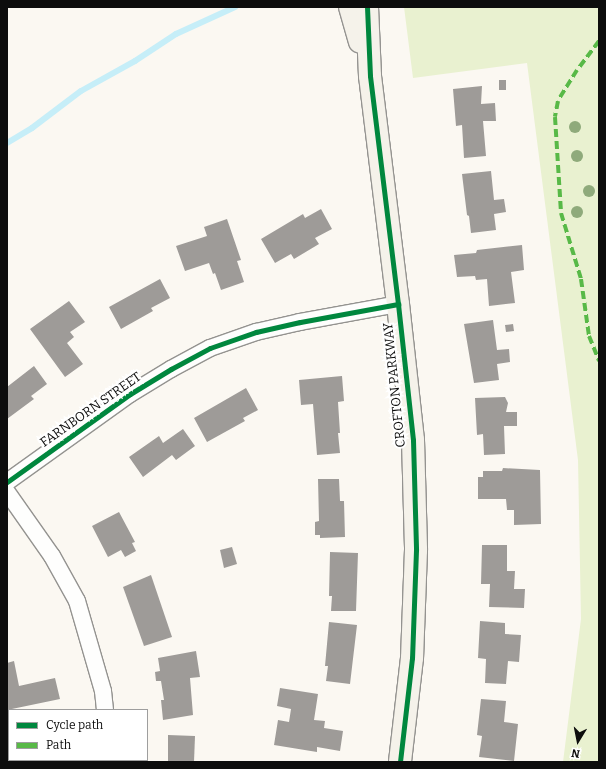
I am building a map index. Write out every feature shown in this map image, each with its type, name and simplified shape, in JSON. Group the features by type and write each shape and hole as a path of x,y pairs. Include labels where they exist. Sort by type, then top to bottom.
{"street":[{"name":"CROFTON PARKWAY","path":"350,7 370,76"},
{"name":"CROFTON PARKWAY","path":"367,7 370,76 413,440 416,550 412,658 400,762"},
{"name":"FARNBORN STREET","path":"7,482 130,394 210,348 271,328 398,304"},
{"path":"7,492 52,556 77,602 104,691 105,709"}],"green space":[{"path":"404,7 599,7 599,762 563,762 581,619 578,460 527,63 413,78"}],"building":[{"path":"499,80 506,80 506,90 499,90"},
{"path":"482,86 481,104 495,103 496,121 483,121 486,156 464,158 462,125 456,126 453,89"},
{"path":"491,171 494,200 504,199 506,212 494,214 496,230 471,233 469,216 467,215 462,174"},
{"path":"321,209 332,229 315,238 319,244 294,259 291,254 275,263 261,239 303,214 305,218"},
{"path":"227,219 241,260 237,261 244,282 221,290 215,273 213,274 209,263 185,271 176,246 207,236 204,227"},
{"path":"522,245 524,270 511,272 515,303 489,306 487,279 476,280 475,276 457,277 454,255 476,253 477,250"},
{"path":"160,279 170,298 151,308 153,311 121,329 109,307"},
{"path":"69,301 85,322 70,332 74,337 67,343 83,364 65,377 30,329"},
{"path":"493,320 497,350 509,349 510,362 497,364 499,380 474,383 464,324"},
{"path":"513,324 514,331 506,332 505,325"},
{"path":"34,366 47,384 31,396 34,399 7,419 7,387"},
{"path":"342,376 344,401 338,402 340,433 338,433 340,453 317,455 313,404 301,405 299,380"},
{"path":"246,388 258,410 243,418 245,421 207,442 194,418"},
{"path":"505,397 508,403 506,412 517,412 517,426 504,426 505,454 484,455 483,434 477,435 475,398"},
{"path":"183,429 195,446 176,460 172,455 143,477 129,457 159,436 163,443"},
{"path":"503,468 540,470 541,524 514,525 514,510 507,510 506,499 478,499 478,477 483,477 483,471 502,471"},
{"path":"318,479 339,479 340,501 344,501 345,537 320,538 320,535 315,535 315,522 319,521"},
{"path":"119,512 135,542 132,543 136,551 125,557 121,550 108,557 92,526"},
{"path":"482,545 507,545 507,571 515,571 514,589 525,589 524,608 489,607 490,584 481,584"},
{"path":"232,547 237,564 224,568 220,550"},
{"path":"330,552 358,553 356,611 331,611 332,596 329,596"},
{"path":"151,575 172,637 144,646 123,587"},
{"path":"480,621 505,623 505,634 521,635 519,662 508,661 506,684 485,683 486,659 478,658"},
{"path":"329,622 357,625 350,684 326,681 328,666 325,666"},
{"path":"196,651 200,677 190,678 193,715 163,720 161,700 164,700 161,681 156,681 155,672 160,671 158,658"},
{"path":"14,661 19,686 55,678 60,699 7,710 7,663"},
{"path":"280,688 318,694 314,720 325,721 324,728 343,731 340,751 317,747 317,752 274,745 278,720 289,722 291,709 277,706"},
{"path":"481,699 506,701 504,722 518,724 514,761 479,757 482,736 477,735"},
{"path":"168,735 195,736 194,762 168,762"},
{"path":"33,761 62,761 62,762"}],"waterway":[{"path":"7,143 32,128 81,91 135,61 176,34 235,7"}],"marked path":[{"path":"599,41 577,70 558,101 555,117 561,213 581,279 589,336 599,361"}],"cycle path":[{"path":"367,7 370,76 413,440 416,550 412,658 400,762"},
{"path":"7,482 130,394 171,369 210,348 256,332 300,322 398,304"}]}
